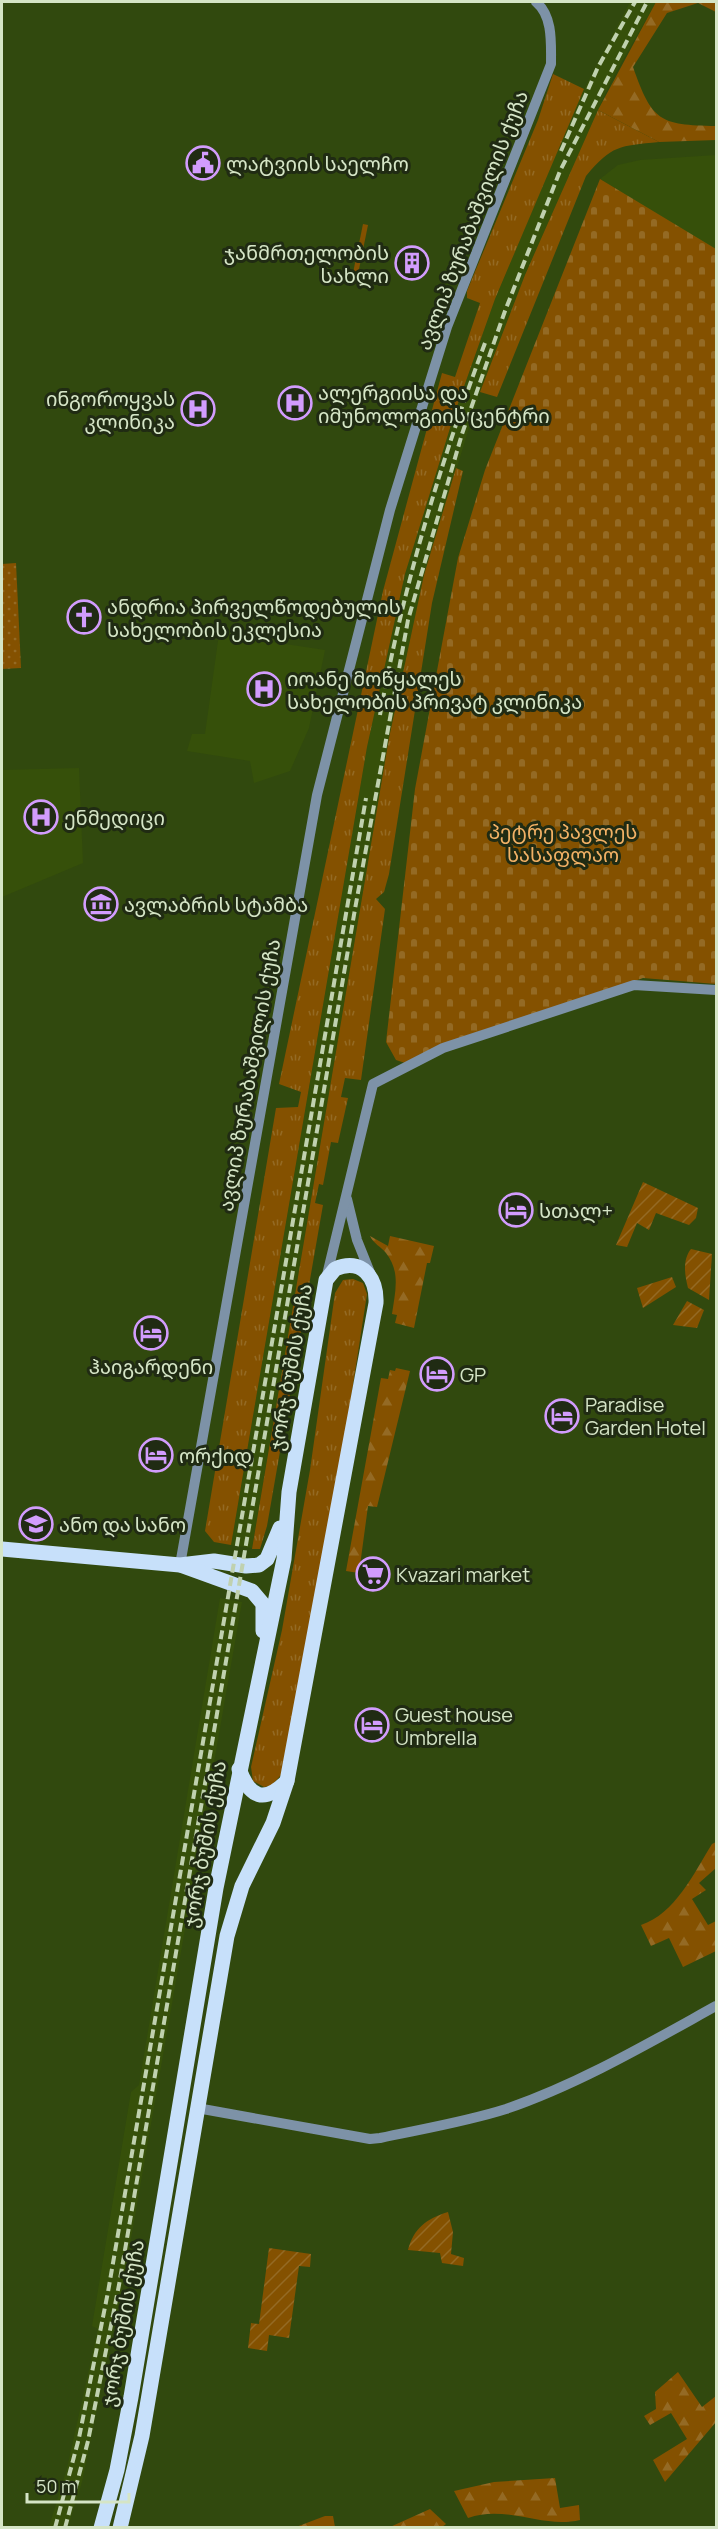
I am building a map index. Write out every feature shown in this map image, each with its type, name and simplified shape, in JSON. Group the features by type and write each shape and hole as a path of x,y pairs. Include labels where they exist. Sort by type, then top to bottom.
{"main road":[{"name":"ჯორჯ ბუშის ქუჩა","path":"101,2528 117,2470 131,2397 214,1899 284,1559 289,1492 326,1280 335,1269 348,1265 360,1266 371,1277 376,1287 376,1304 287,1781 273,1823 242,1886 233,1913 197,2108 142,2436 120,2528"},
{"path":"2,1549 180,1565 214,1561 246,1566 259,1565 267,1559 275,1544 289,1492"},
{"path":"180,1565 246,1587 259,1597 264,1616 261,1664"},
{"path":"239,1769 245,1784 254,1794 261,1795 277,1791 287,1781"}],"street":[{"name":"ავლიპ ზურაბაშვილის ქუჩა","path":"180,1565 317,795 390,510 447,327 551,64 551,38 546,14 536,2"},
{"path":"326,1280 373,1084 394,1071 444,1048 634,985 717,990"},
{"path":"347,1198 357,1240 371,1277"},
{"path":"197,2108 370,2139 380,2138 506,2109 553,2090 640,2048 717,2006"}],"shaded area":[{"path":"630,2 656,2 611,81 525,275 480,392 424,575 389,738 252,1548 231,1545 367,747 405,574 455,412 495,299 578,101"},
{"path":"716,155 716,251 600,179 618,165 640,160"},
{"name":"იოანე მოწყალეს სახელობის პრივატ კლინიკა","path":"219,634 325,650 309,728 290,771 254,783 250,761 187,751 192,734 205,734"},
{"name":"ენმედიცი","path":"79,768 83,863 2,897 2,770"},
{"path":"220,1598 242,1602 128,2256 82,2482 68,2527 49,2527 67,2468 98,2329 92,2326 131,2092 139,2085"}],"green space":[{"path":"656,2 716,2 716,12 698,3 667,13 633,67 646,99 660,116 682,124 716,126 716,140 659,142 598,110"},
{"path":"553,74 584,89 495,299 455,412 405,574 367,747 231,1545 214,1542 205,1531 276,1108 298,1107 301,1092 279,1084 383,591 442,373 455,377 480,303 467,298 467,291 538,120"},
{"path":"598,110 659,142 617,149 603,158 586,176 497,397 480,392 525,275"},
{"name":"პეტრე პავლეს სასაფლაო","path":"600,179 716,249 716,984 643,978 405,1063 396,1060 386,1042 415,789 458,558 485,470"},
{"path":"363,224 368,225 358,274 353,273"},
{"path":"456,468 463,471 432,603 389,874 384,892 376,899 385,909 361,1080 345,1078 341,1097 348,1098 338,1143 331,1142 323,1185 319,1184 315,1203 323,1205 267,1526 260,1549 252,1549 389,738 424,575"},
{"path":"16,563 21,668 2,669 2,564"},
{"path":"643,1182 698,1208 696,1218 689,1225 656,1213 649,1230 637,1223 627,1247 616,1245"},
{"path":"370,1236 388,1246 390,1236 434,1246 430,1263 427,1263 414,1328 395,1323 397,1315 392,1314 396,1282 394,1267 386,1253"},
{"path":"691,1249 712,1254 709,1300 688,1288 685,1263"},
{"path":"672,1277 676,1287 643,1308 637,1288"},
{"path":"353,1279 363,1283 367,1294 343,1450 281,1775 271,1786 264,1787 253,1781 251,1767 282,1630 310,1470 335,1293 343,1280"},
{"path":"687,1301 704,1310 697,1328 673,1325"},
{"path":"396,1368 410,1371 377,1507 368,1506 359,1573 346,1571 381,1378 388,1379 390,1370 395,1371"},
{"path":"716,1842 716,1868 699,1883 706,1890 692,1899 708,1925 716,1921 716,1951 683,1967 669,1938 651,1946 641,1925 653,1920 674,1902 712,1844"},
{"path":"448,2212 453,2232 451,2254 464,2258 463,2266 442,2263 440,2253 408,2250 417,2230 422,2225"},
{"path":"269,2248 311,2254 310,2267 299,2266 289,2338 269,2335 267,2351 248,2348 251,2323 259,2324"},
{"path":"678,2372 702,2407 716,2396 716,2422 665,2482 653,2460 687,2439 671,2413 650,2425 644,2416 656,2409 655,2392"},
{"path":"555,2478 560,2508 579,2505 580,2520 552,2522 496,2514 482,2514 468,2518 454,2491 494,2482"},
{"path":"430,2509 446,2524 442,2527 390,2527"},
{"path":"325,2516 333,2516 335,2527 296,2527"}],"railway":[{"path":"561,151 598,67 635,2"},
{"path":"65,2528 88,2441 119,2285 355,909 408,620 462,434 505,311 560,171 647,2"},
{"path":"380,715 389,667 424,526 485,343"},
{"path":"55,2528 79,2438 108,2292 366,798"}],"place":[{"name":"ლატვიის საელჩო","path":"203,163"},
{"name":"ჯანმრთელობის სახლი","path":"412,263"},
{"name":"ალერგიისა და იმუნოლოგიის ცენტრი","path":"295,403"},
{"name":"ინგოროყვას კლინიკა","path":"198,409"},
{"name":"ანდრია პირველწოდებულის სახელობის ეკლესია","path":"84,617"},
{"name":"იოანე მოწყალეს სახელობის პრივატ კლინიკა","path":"264,689"},
{"name":"ენმედიცი","path":"41,817"},
{"name":"ავლაბრის სტამბა","path":"101,904"},
{"name":"სთალ+","path":"516,1210"},
{"name":"ჰაიგარდენი","path":"151,1333"},
{"name":"GP","path":"437,1374"},
{"name":"Paradise Garden Hotel","path":"562,1416"},
{"name":"ორქიდ","path":"156,1455"},
{"name":"ანო და სანო","path":"36,1524"},
{"name":"Kvazari market","path":"373,1574"},
{"name":"Guest house Umbrella","path":"372,1725"}]}
